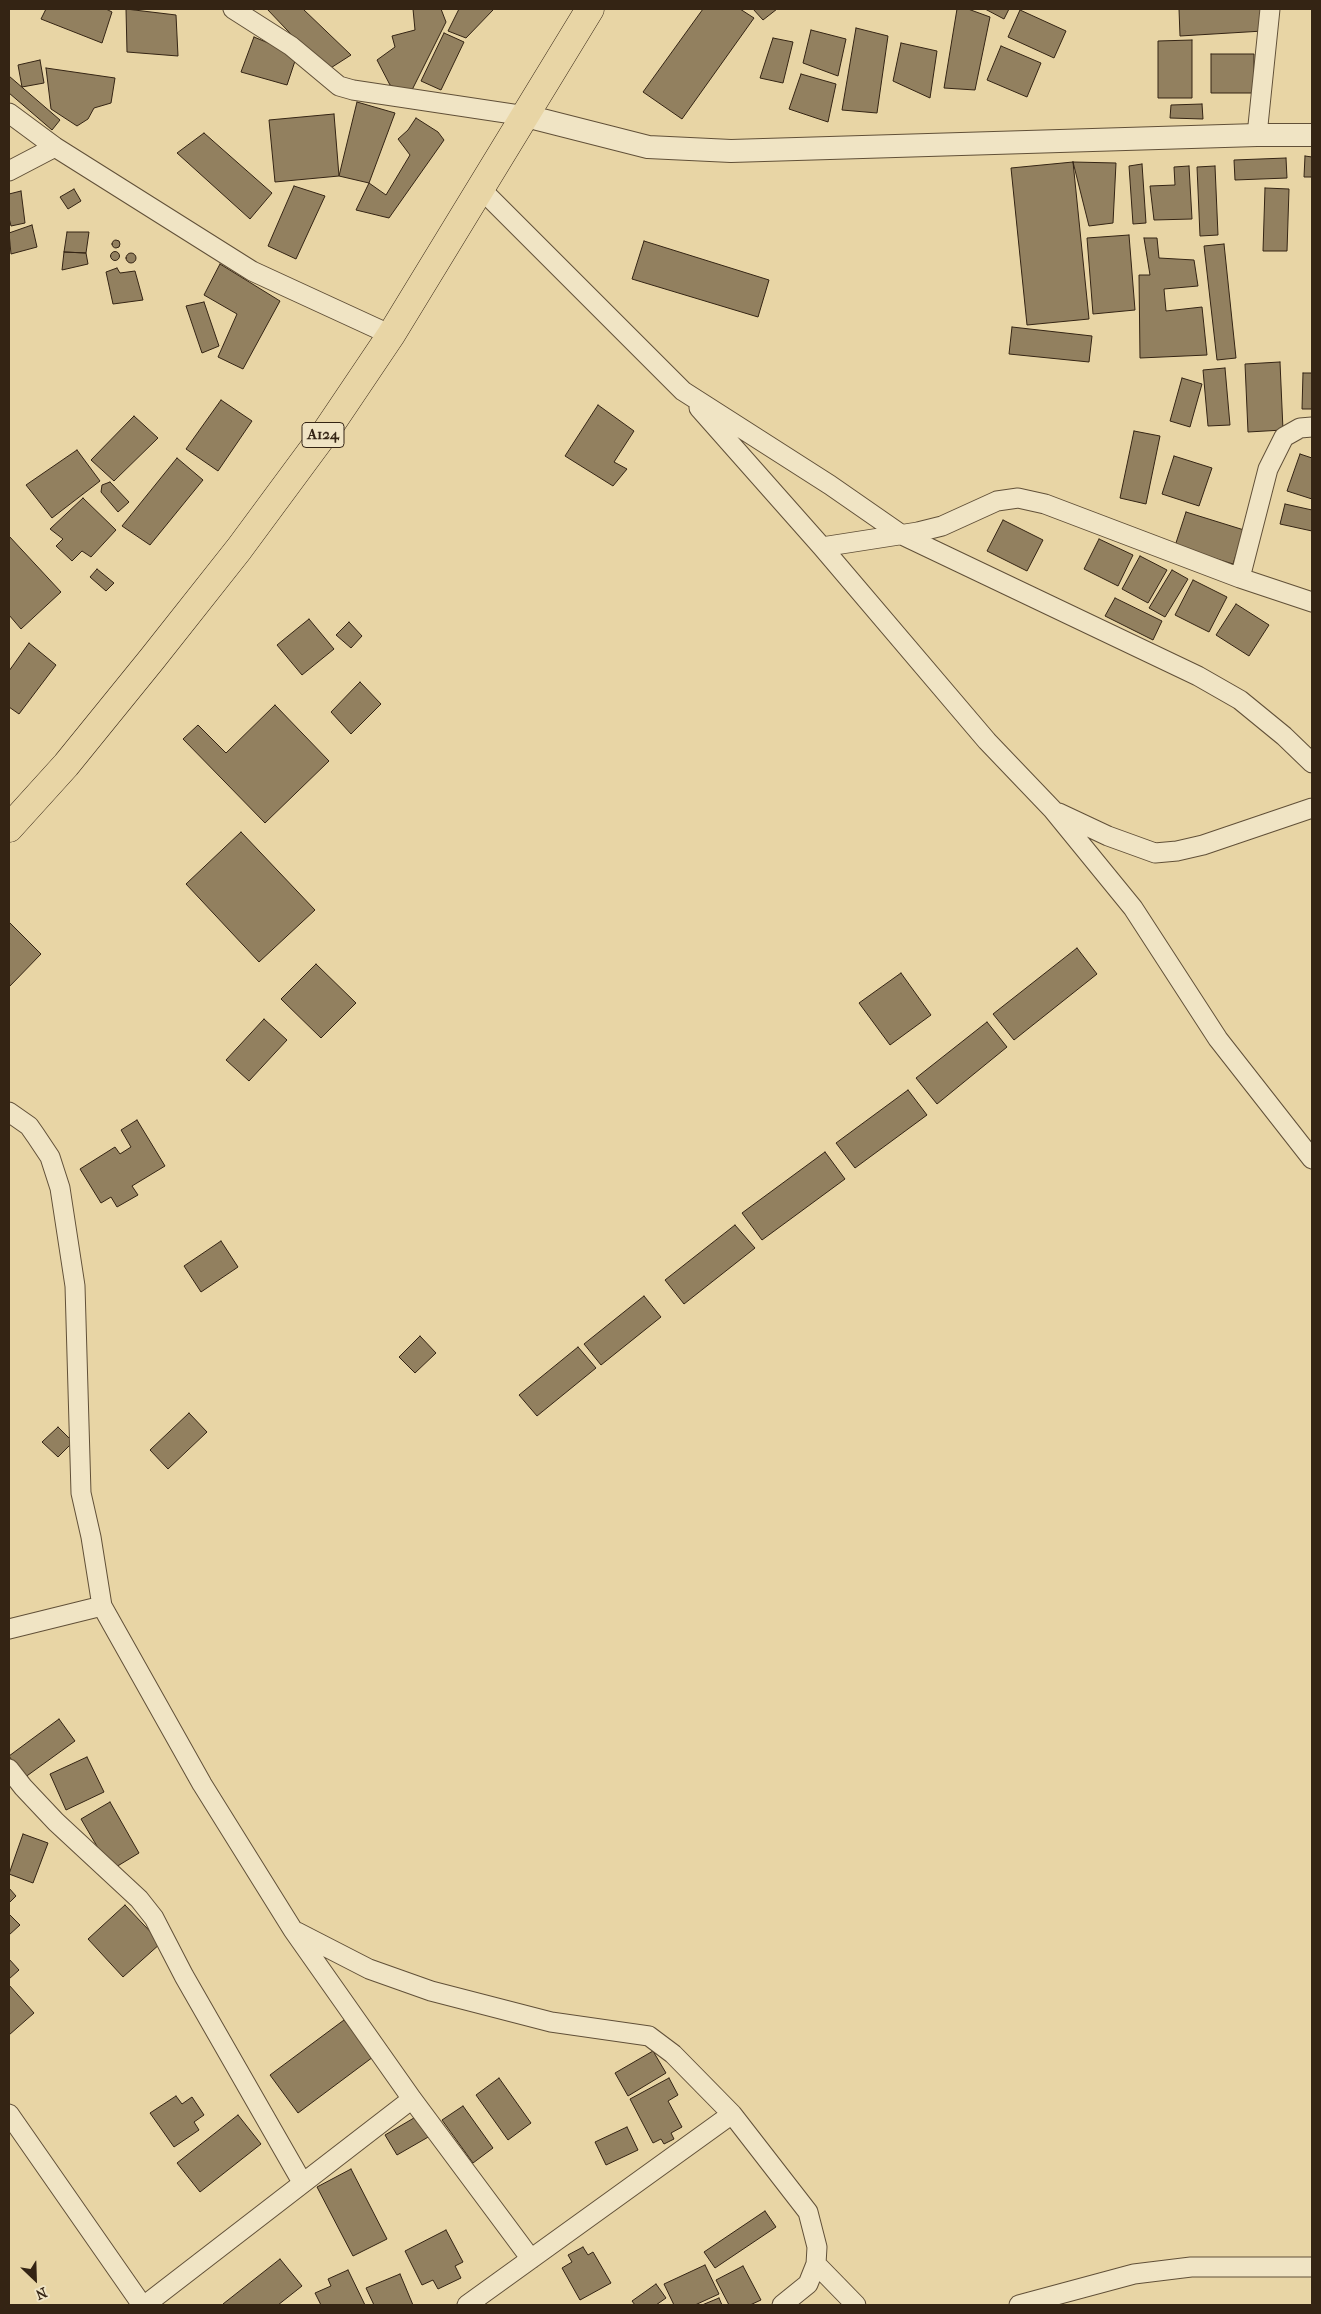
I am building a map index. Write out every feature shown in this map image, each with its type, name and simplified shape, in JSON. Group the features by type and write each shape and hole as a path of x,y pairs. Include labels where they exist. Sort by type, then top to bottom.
{"highway":[{"name":"A124","path":"9,828 72,757 240,549 327,430 391,335 590,9"}],"street":[{"path":"233,9 291,46 339,86 353,90 526,116 648,147 731,151 1257,135 1312,135"},
{"path":"1257,135 1270,9"},
{"path":"9,113 55,147 252,271 391,335"},
{"path":"9,171 55,147"},
{"path":"481,189 683,391 822,547 987,741 1054,810 1132,908 1218,1039 1312,1159"},
{"path":"683,391 830,485 902,534 1198,676 1240,700 1284,736 1312,763"},
{"path":"1240,578 1268,469 1284,436 1300,428 1312,427"},
{"path":"822,547 942,526 997,501 1018,498 1045,504 1240,578 1312,602"},
{"path":"1054,810 1108,836 1155,853 1177,851 1203,845 1312,808"},
{"path":"9,1112 29,1126 36,1136 50,1157 60,1188 74,1286 81,1494 91,1536 102,1606 202,1784 293,1930 412,2099 531,2259"},
{"path":"9,1629 102,1606"},
{"path":"9,1769 56,1822 139,1898 154,1918 184,1976 302,2182"},
{"path":"293,1930 368,1969 431,1990 551,2022 649,2036 673,2054 732,2114 808,2212 817,2247 816,2264 808,2284 782,2305"},
{"path":"9,2114 144,2305 412,2099"},
{"path":"467,2305 732,2114"},
{"path":"816,2264 856,2305"},
{"path":"1019,2305 1134,2274 1191,2268 1312,2267"}],"building":[{"path":"46,9 106,9 112,12 102,43 41,19"},
{"path":"126,9 176,15 178,56 127,52"},
{"path":"267,9 303,9 351,55 326,71"},
{"path":"413,9 441,9 446,22 410,94 390,85 377,60 395,47 392,36 415,30"},
{"path":"459,9 493,10 466,38 448,31"},
{"path":"703,9 740,9 754,18 682,119 643,92"},
{"path":"753,9 777,9 763,20"},
{"path":"957,9 968,9 990,17 975,90 944,88"},
{"path":"985,9 1009,9 1004,19"},
{"path":"1179,9 1262,9 1263,31 1180,36"},
{"path":"1020,10 1066,31 1054,58 1008,37"},
{"path":"856,28 888,36 877,113 842,110"},
{"path":"811,30 846,39 838,76 803,63"},
{"path":"444,33 464,42 441,90 421,81"},
{"path":"254,37 297,55 287,85 241,72"},
{"path":"773,38 793,42 783,83 760,78"},
{"path":"1192,40 1192,98 1158,98 1158,41"},
{"path":"901,43 937,51 930,98 893,81"},
{"path":"1001,46 1041,63 1027,97 987,80"},
{"path":"1211,54 1254,54 1254,93 1211,93"},
{"path":"40,60 44,83 22,87 18,65"},
{"path":"46,68 115,78 111,103 94,108 88,119 77,126 51,109"},
{"path":"801,74 836,84 828,122 789,109"},
{"path":"9,76 60,120 52,130 9,93"},
{"path":"357,102 395,113 369,183 339,176"},
{"path":"1202,104 1203,119 1170,118 1171,105"},
{"path":"334,114 339,176 275,182 269,120"},
{"path":"416,118 438,132 444,140 389,218 356,210 369,183 386,195 410,155 398,139 408,130"},
{"path":"204,133 272,193 250,219 177,153"},
{"path":"1305,156 1312,157 1312,177 1304,177"},
{"path":"1286,158 1287,178 1235,180 1234,160"},
{"path":"1073,162 1116,163 1113,223 1089,226"},
{"path":"1073,162 1089,319 1027,325 1011,168"},
{"path":"1142,164 1146,223 1133,224 1129,166"},
{"path":"1189,166 1192,219 1154,220 1150,186 1175,185 1174,167"},
{"path":"1215,166 1218,235 1200,236 1197,167"},
{"path":"294,186 325,196 296,259 268,246"},
{"path":"1265,188 1289,189 1287,251 1263,251"},
{"path":"74,189 81,201 68,209 60,197"},
{"path":"21,191 25,223 11,226 9,194"},
{"path":"32,225 37,247 11,254 9,233"},
{"path":"67,232 89,232 86,253 64,252"},
{"path":"1129,235 1135,310 1093,314 1087,238"},
{"path":"1144,238 1157,238 1159,258 1194,260 1198,286 1164,289 1166,311 1202,307 1207,355 1140,358 1139,275 1150,275"},
{"path":"116,240 120,244 116,248 112,244"},
{"path":"644,241 769,280 758,317 632,279"},
{"path":"1224,244 1236,358 1217,360 1204,246"},
{"path":"64,252 86,253 88,264 62,270"},
{"path":"115,252 119,256 115,260 111,256"},
{"path":"129,253 133,253 136,258 135,262 129,263 126,260 126,256"},
{"path":"220,264 280,301 243,369 218,357 237,314 204,295"},
{"path":"117,268 120,273 135,271 143,300 113,304 106,272"},
{"path":"204,302 219,346 202,353 186,306"},
{"path":"1012,327 1092,336 1089,362 1009,354"},
{"path":"1280,362 1283,430 1248,432 1245,364"},
{"path":"1225,368 1230,425 1208,426 1203,370"},
{"path":"1303,373 1312,373 1312,409 1302,409"},
{"path":"1182,378 1202,384 1190,427 1170,421"},
{"path":"221,400 252,421 218,471 186,449"},
{"path":"598,405 634,431 614,462 627,469 613,486 565,456"},
{"path":"134,416 158,438 114,481 91,460"},
{"path":"1134,431 1160,436 1146,504 1120,498"},
{"path":"77,450 100,481 52,518 26,485"},
{"path":"1300,454 1312,458 1312,499 1287,491"},
{"path":"1174,456 1212,468 1199,506 1162,494"},
{"path":"177,458 203,480 150,545 122,526"},
{"path":"110,482 129,502 118,512 101,492 102,485"},
{"path":"83,498 116,530 91,557 82,551 72,561 56,546 63,539 50,529"},
{"path":"1285,504 1312,510 1312,531 1280,524"},
{"path":"1186,512 1244,530 1233,564 1175,546"},
{"path":"1003,520 1043,540 1027,571 987,551"},
{"path":"9,536 61,592 21,629 9,615"},
{"path":"1099,539 1133,555 1118,586 1084,569"},
{"path":"1140,556 1167,570 1148,603 1122,589"},
{"path":"97,569 114,583 106,591 90,577"},
{"path":"1172,570 1188,579 1165,617 1149,608"},
{"path":"1193,580 1227,597 1209,632 1175,615"},
{"path":"1115,598 1162,621 1153,640 1105,616"},
{"path":"1236,604 1269,625 1249,656 1216,635"},
{"path":"309,619 334,649 302,675 277,645"},
{"path":"349,622 362,636 351,648 336,635"},
{"path":"29,643 56,665 19,714 9,707 9,671"},
{"path":"360,682 381,704 351,734 331,712"},
{"path":"275,705 329,761 265,823 183,739 198,725 226,753"},
{"path":"241,832 315,910 259,962 186,884"},
{"path":"9,922 41,954 9,987"},
{"path":"1077,948 1097,974 1014,1040 993,1014"},
{"path":"316,964 356,1003 321,1038 281,999"},
{"path":"901,973 931,1015 890,1045 859,1003"},
{"path":"264,1019 287,1040 249,1081 226,1060"},
{"path":"987,1022 1007,1047 937,1104 916,1078"},
{"path":"908,1090 927,1115 855,1168 836,1143"},
{"path":"137,1120 165,1166 132,1186 138,1195 117,1207 111,1197 101,1203 80,1169 115,1147 120,1154 131,1147 121,1130"},
{"path":"825,1152 845,1179 762,1240 742,1213"},
{"path":"735,1225 755,1248 684,1304 665,1280"},
{"path":"221,1241 238,1267 201,1292 184,1266"},
{"path":"644,1296 661,1317 601,1365 584,1344"},
{"path":"420,1336 436,1353 415,1373 399,1357"},
{"path":"578,1347 596,1368 537,1416 519,1395"},
{"path":"189,1413 207,1432 168,1469 150,1450"},
{"path":"58,1427 73,1442 58,1457 42,1442"},
{"path":"59,1719 75,1741 24,1778 9,1756"},
{"path":"87,1757 104,1792 66,1810 50,1774"},
{"path":"110,1802 139,1853 111,1870 81,1819"},
{"path":"23,1834 48,1843 33,1883 9,1874"},
{"path":"9,1888 16,1896 9,1903"},
{"path":"125,1905 161,1943 123,1977 88,1939"},
{"path":"9,1914 20,1925 9,1935"},
{"path":"9,1959 19,1970 9,1979"},
{"path":"9,1985 34,2013 9,2035"},
{"path":"344,2020 373,2057 298,2113 270,2075"},
{"path":"653,2051 666,2073 628,2096 615,2073"},
{"path":"499,2078 531,2123 508,2140 476,2095"},
{"path":"669,2078 678,2095 668,2101 682,2127 671,2133 674,2139 664,2144 661,2139 653,2143 630,2099"},
{"path":"176,2096 182,2104 192,2097 204,2115 194,2122 199,2130 174,2147 150,2113"},
{"path":"463,2106 493,2148 473,2163 442,2120"},
{"path":"238,2115 261,2144 200,2192 177,2163"},
{"path":"419,2115 430,2136 397,2155 385,2135"},
{"path":"627,2127 638,2150 606,2165 595,2142"},
{"path":"351,2169 387,2239 353,2256 317,2187"},
{"path":"765,2211 776,2227 715,2268 704,2252"},
{"path":"446,2230 463,2262 455,2266 461,2278 438,2289 433,2280 422,2285 405,2251"},
{"path":"583,2247 588,2255 593,2252 611,2283 580,2300 562,2268 572,2262 568,2255"},
{"path":"280,2259 302,2286 278,2305 223,2304"},
{"path":"705,2265 719,2294 695,2305 674,2305 664,2284"},
{"path":"743,2266 761,2300 750,2305 729,2305 716,2280"},
{"path":"348,2270 365,2305 321,2305 315,2293 331,2286 328,2279"},
{"path":"400,2274 413,2305 374,2305 366,2288"},
{"path":"656,2284 666,2298 656,2305 635,2305 632,2301"},
{"path":"719,2298 722,2305 702,2305"}]}
